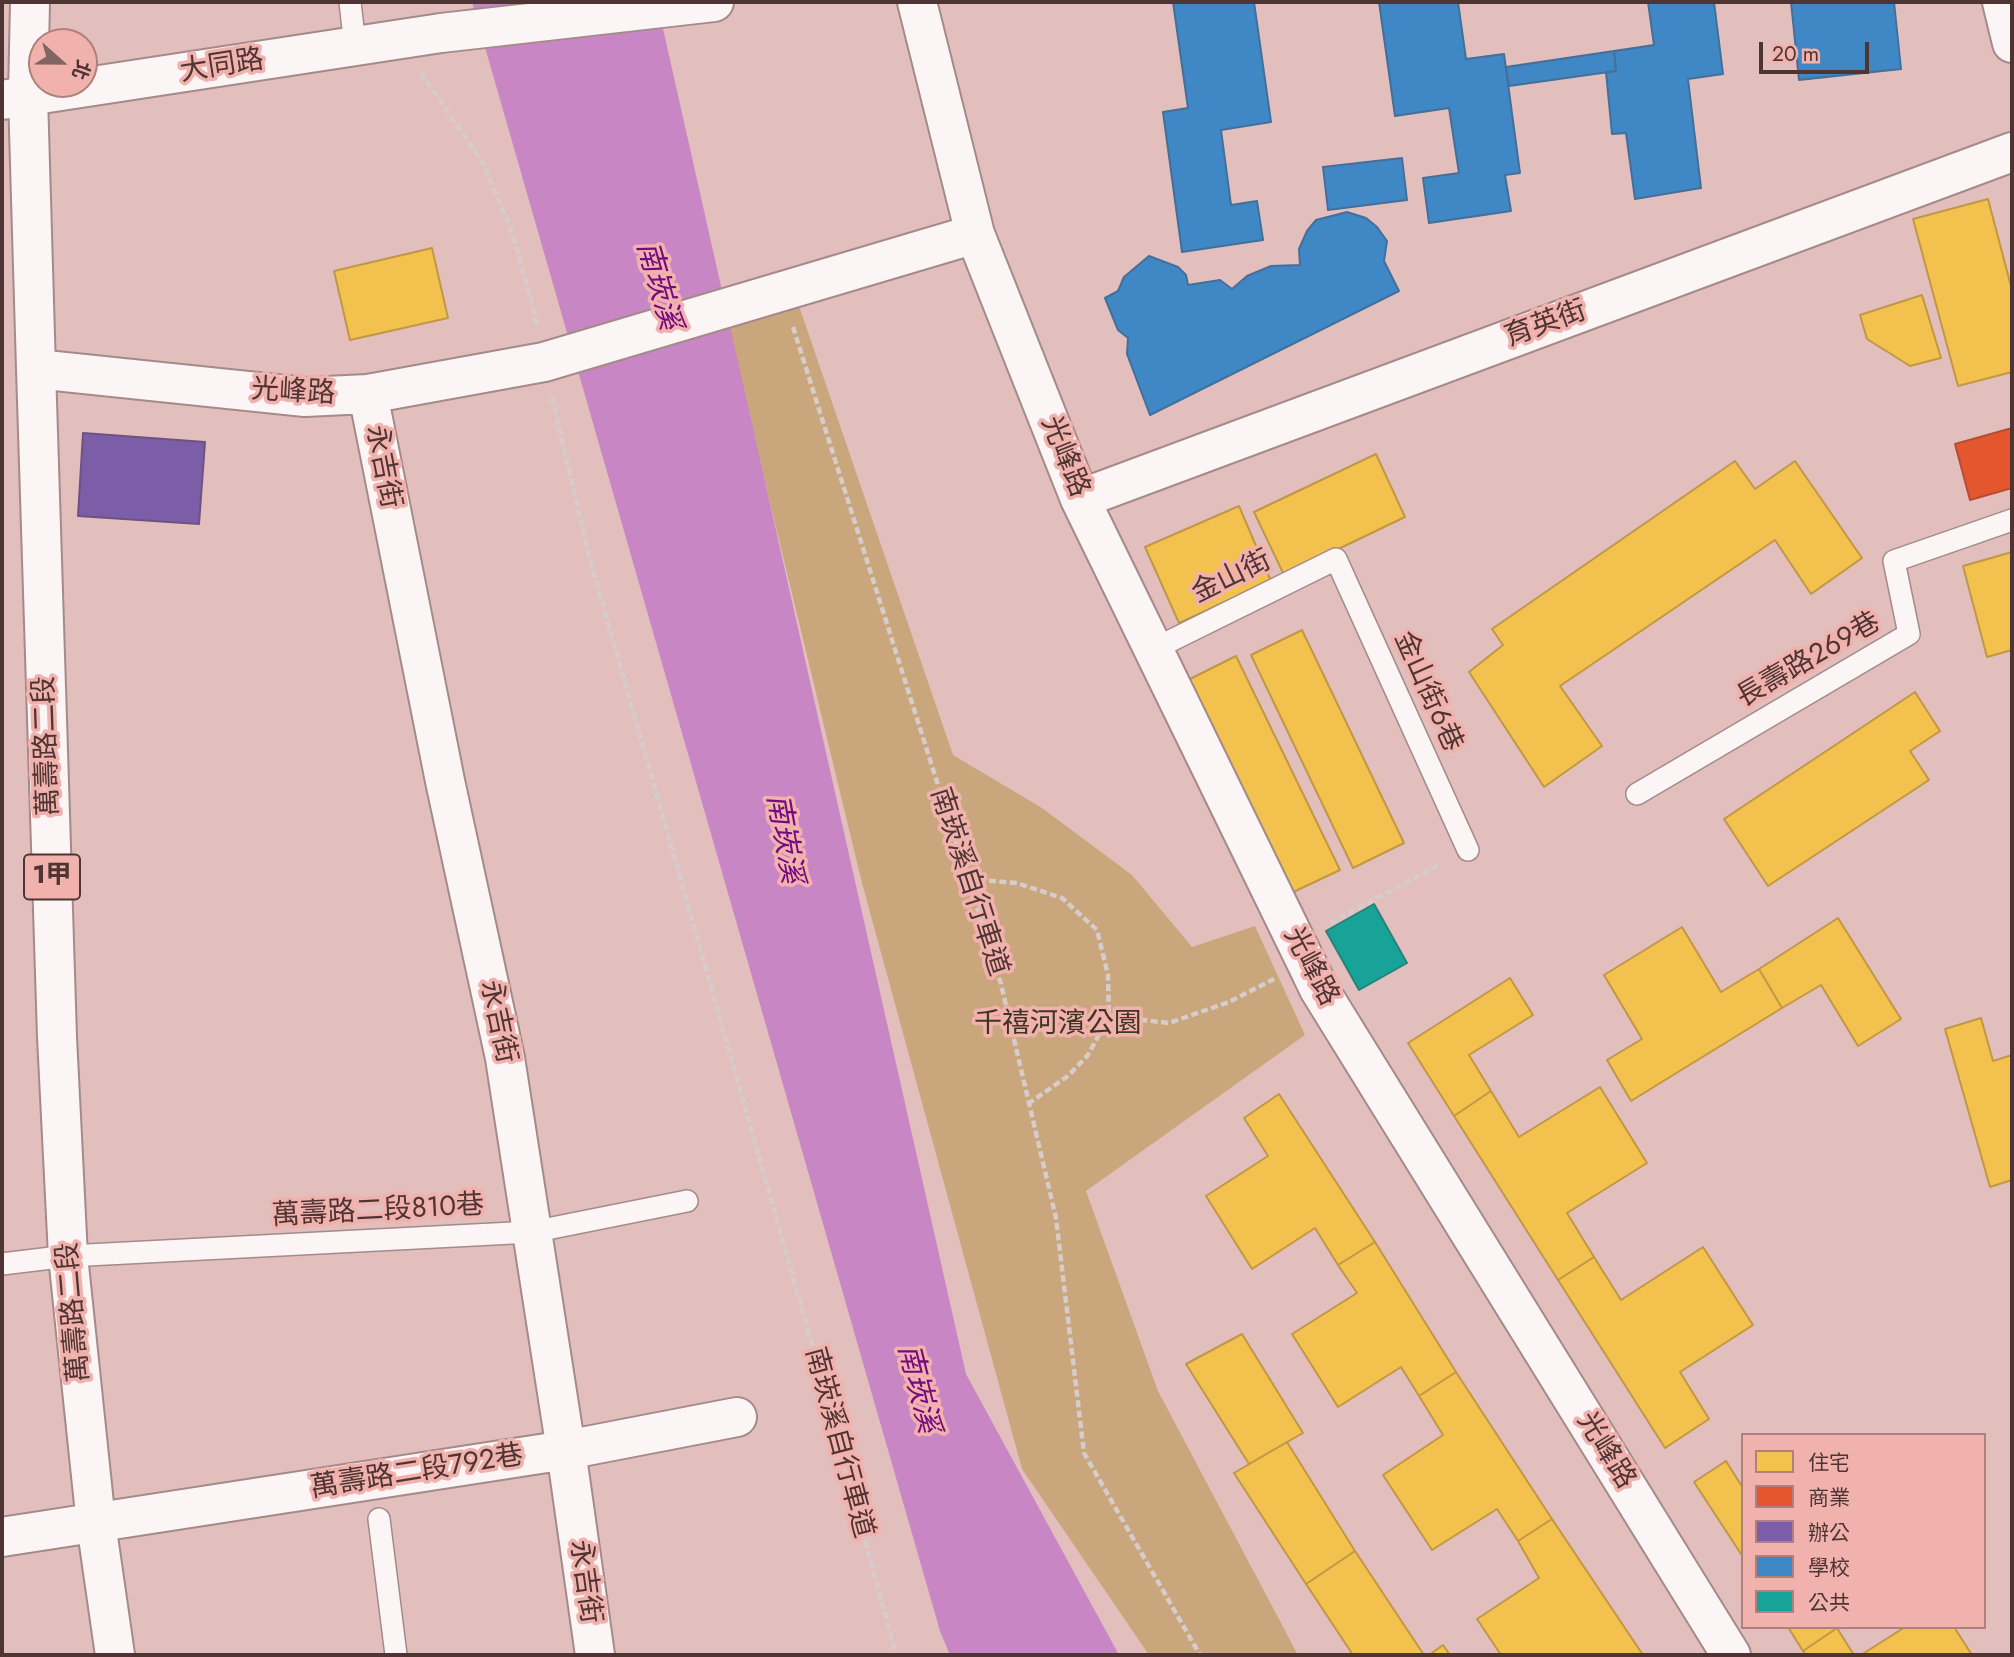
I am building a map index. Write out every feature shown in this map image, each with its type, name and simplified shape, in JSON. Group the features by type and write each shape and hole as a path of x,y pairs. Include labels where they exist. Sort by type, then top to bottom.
{"street":[{"name":"萬壽路二段","path":"30,2 15,98 36,369 57,1024 68,1256 96,1523 115,1655"},
{"name":"大同路","path":"15,98 441,33 714,2"},
{"name":"光峰路","path":"917,2 975,234 1080,499 1319,989 1731,1655"},
{"path":"2002,2 2012,43"},
{"name":"育英街","path":"1080,499 2012,152"},
{"path":"782,304 975,234"},
{"name":"光峰路","path":"36,369 305,397 368,394 547,364 782,304"},
{"name":"永吉街","path":"368,394 444,781 505,1058 595,1655"},
{"name":"萬壽路二段792巷","path":"2,1537 566,1450 737,1417"}],"lane":[{"path":"350,2 355,46"},
{"name":"長壽路269巷","path":"1637,794 1909,634 1894,561 2012,520"},
{"name":"金山街","path":"1154,649 1336,559"},
{"name":"金山街6巷","path":"1336,559 1468,849"},
{"name":"萬壽路二段810巷","path":"2,1264 68,1256 532,1232 687,1201"},
{"path":"379,1519 397,1655"}],"path":[{"name":"南崁溪自行車道","path":"402,40 425,80 483,163 513,235 547,364 587,548 815,1356 896,1655"},
{"name":"南崁溪自行車道","path":"782,304 1001,984 1056,1218 1084,1453 1200,1655"},
{"path":"1109,1016 1169,1023 1229,1002 1301,952 1468,849"},
{"path":"968,879 1017,883 1062,898 1097,930 1108,975 1109,1016 1088,1055 1068,1076 1029,1102"}],"green space":[{"name":"千禧河濱公園","path":"799,306 953,755 1042,808 1132,875 1192,947 1255,926 1305,1035 1086,1191 1158,1391 1298,1655 1149,1655 1022,1469 862,883 728,329"}],"water":[{"name":"南崁溪","path":"472,2 657,2 966,1374 1119,1655 950,1655 940,1631"}],"building: 住宅":[{"path":"1988,199 2012,290 2012,372 1958,386 1913,219"},
{"path":"432,248 448,318 350,340 334,271"},
{"path":"1922,295 1941,358 1910,366 1867,339 1860,315"},
{"path":"1376,454 1405,517 1284,575 1254,512"},
{"path":"1735,461 1755,489 1795,461 1862,558 1811,594 1775,540 1560,686 1602,746 1544,787 1469,672 1503,645 1492,629"},
{"path":"1239,506 1271,581 1179,623 1145,547"},
{"path":"2012,552 2012,650 1987,657 1963,566"},
{"path":"1302,630 1404,843 1353,868 1251,655"},
{"path":"1236,656 1340,870 1287,895 1184,682"},
{"path":"1915,692 1940,731 1910,751 1929,780 1768,886 1724,819"},
{"path":"1838,918 1901,1019 1858,1046 1821,985 1782,1008 1759,969"},
{"path":"1682,927 1721,992 1759,969 1782,1008 1631,1101 1607,1060 1642,1039 1604,975"},
{"path":"1510,978 1533,1015 1469,1055 1491,1091 1454,1116 1408,1043"},
{"path":"1981,1018 1993,1061 2012,1055 2012,1180 1990,1187 1945,1029"},
{"path":"1600,1087 1647,1163 1567,1213 1594,1257 1558,1280 1454,1116 1491,1091 1519,1137"},
{"path":"1279,1094 1375,1242 1338,1265 1315,1228 1252,1269 1206,1196 1268,1156 1244,1118"},
{"path":"1375,1242 1456,1372 1419,1396 1401,1367 1338,1407 1292,1334 1357,1293 1338,1265"},
{"path":"1703,1247 1753,1325 1680,1372 1709,1419 1665,1448 1558,1280 1594,1257 1621,1300"},
{"path":"1242,1334 1303,1433 1249,1464 1186,1364"},
{"path":"1456,1372 1552,1519 1518,1541 1497,1509 1432,1550 1383,1475 1443,1435 1419,1396"},
{"path":"1287,1442 1355,1551 1306,1584 1234,1473"},
{"path":"1726,1461 1741,1485 1741,1554 1694,1482"},
{"path":"1552,1519 1643,1655 1501,1655 1477,1619 1539,1578 1518,1541"},
{"path":"1355,1551 1424,1655 1353,1655 1306,1584"},
{"path":"1789,1629 1836,1629 1803,1651"},
{"path":"1838,1629 1854,1655 1806,1655 1803,1651"},
{"path":"1902,1629 1955,1629 1972,1655 1861,1655"},
{"path":"1443,1645 1450,1655 1429,1655"}],"building: 商業":[{"path":"2012,428 2012,488 1970,500 1955,444"}],"building: 辦公":[{"path":"83,433 205,442 199,524 78,516"}],"building: 學校":[{"path":"1173,2 1254,2 1271,122 1221,130 1231,205 1257,201 1263,240 1182,252 1163,112 1188,108"},
{"path":"1379,2 1458,2 1466,59 1504,54 1520,173 1505,175 1511,211 1429,223 1423,178 1459,173 1449,108 1395,116"},
{"path":"1648,2 1714,2 1723,74 1688,79 1701,188 1635,199 1626,133 1612,134 1606,72 1616,71 1614,51 1654,45"},
{"path":"1791,2 1894,2 1901,69 1799,80"},
{"path":"1614,51 1616,71 1509,86 1506,67"},
{"path":"1402,158 1407,200 1328,210 1323,167"},
{"path":"1347,212 1366,218 1387,241 1384,261 1399,291 1150,415 1127,354 1128,338 1118,330 1105,298 1118,291 1124,277 1149,256 1178,267 1186,275 1188,285 1220,280 1232,289 1247,276 1271,266 1300,265 1299,249 1307,231 1316,220"}],"building: 公共":[{"path":"1374,904 1407,963 1359,990 1326,931"}]}
